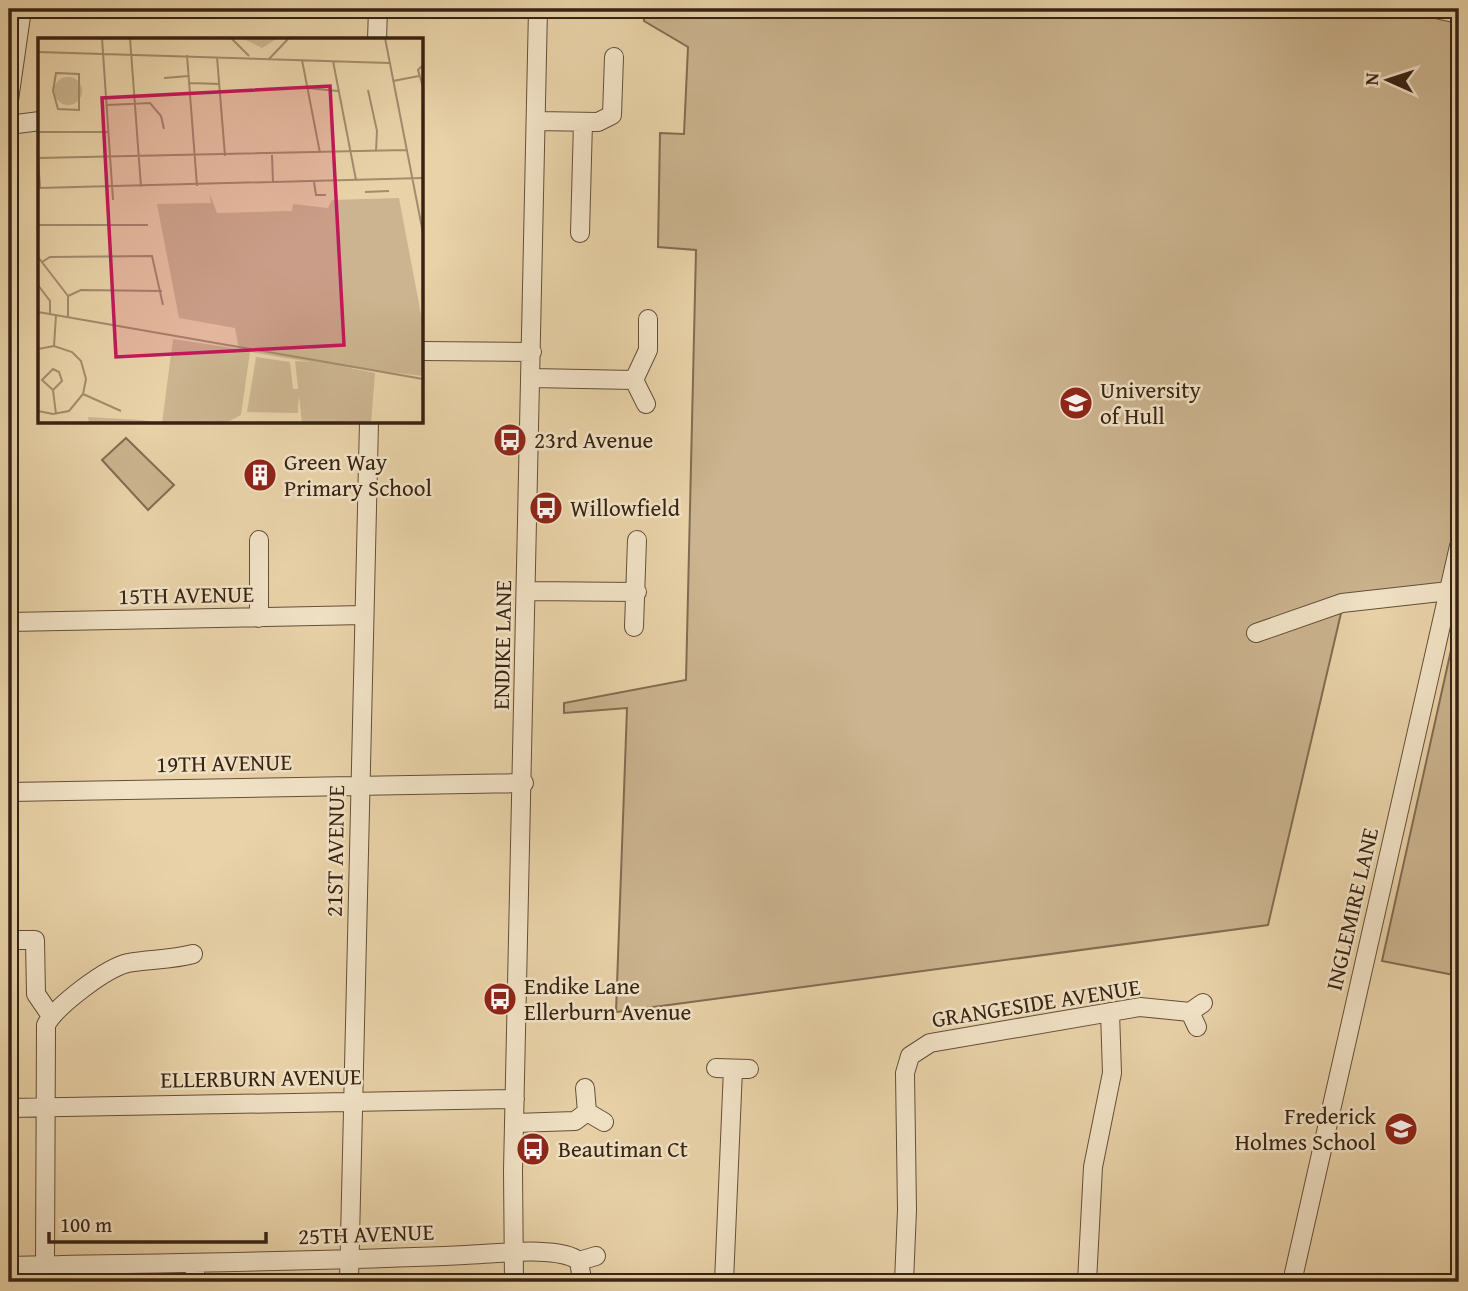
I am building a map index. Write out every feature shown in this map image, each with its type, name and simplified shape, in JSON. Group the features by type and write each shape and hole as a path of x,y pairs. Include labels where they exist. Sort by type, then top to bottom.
{"street":[{"path":"9,100 22,9"},
{"path":"377,38 378,9"},
{"name":"ENDIKE LANE","path":"514,1282 515,1099 524,783 538,9"},
{"path":"1436,9 1459,14"},
{"path":"536,121 598,122 612,115 614,57"},
{"path":"9,125 38,121"},
{"path":"580,233 583,122"},
{"path":"634,380 648,350 649,318"},
{"path":"424,351 532,352"},
{"path":"531,378 634,380"},
{"path":"634,380 646,404"},
{"name":"21ST AVENUE","path":"349,1282 369,424"},
{"path":"259,540 259,618"},
{"path":"635,627 637,540"},
{"name":"INGLEMIRE LANE","path":"1292,1282 1459,546"},
{"path":"1256,633 1342,603 1449,591"},
{"path":"527,592 637,592"},
{"name":"15TH AVENUE","path":"9,622 364,615"},
{"name":"19TH AVENUE","path":"9,792 524,783"},
{"path":"9,940 35,940 36,994 51,1016"},
{"path":"45,1265 45,1040 51,1016 120,965 171,960 193,954"},
{"name":"GRANGESIDE AVENUE","path":"904,1282 907,1210 905,1073 910,1056 930,1043 1140,1007 1197,1014"},
{"path":"1087,1282 1093,1167 1112,1073 1110,1012"},
{"path":"724,1282 733,1069"},
{"path":"585,1088 587,1112"},
{"name":"ELLERBURN AVENUE","path":"9,1108 515,1099"},
{"path":"587,1112 604,1122"},
{"path":"515,1123 575,1121 587,1112"},
{"name":"25TH AVENUE","path":"9,1266 569,1253 588,1259 582,1280"},
{"path":"195,1263 195,1282"}],"shaded area":[{"name":"University of Hull","path":"644,9 1459,9 1459,593 1342,609 1268,925 616,1012 627,708 564,713 564,703 686,680 696,250 658,247 660,133 684,134 688,47 644,21"},
{"path":"126,438 174,485 148,510 102,460"},
{"path":"1459,614 1459,976 1382,961"}],"place":[{"name":"University of Hull","path":"1076,403"},
{"name":"23rd Avenue","path":"510,440"},
{"name":"Green Way Primary School","path":"260,475"},
{"name":"Willowfield","path":"546,508"},
{"name":"Endike Lane Ellerburn Avenue","path":"500,999"},
{"name":"Frederick Holmes School","path":"1401,1129"},
{"name":"Beautiman Ct","path":"533,1149"}]}
